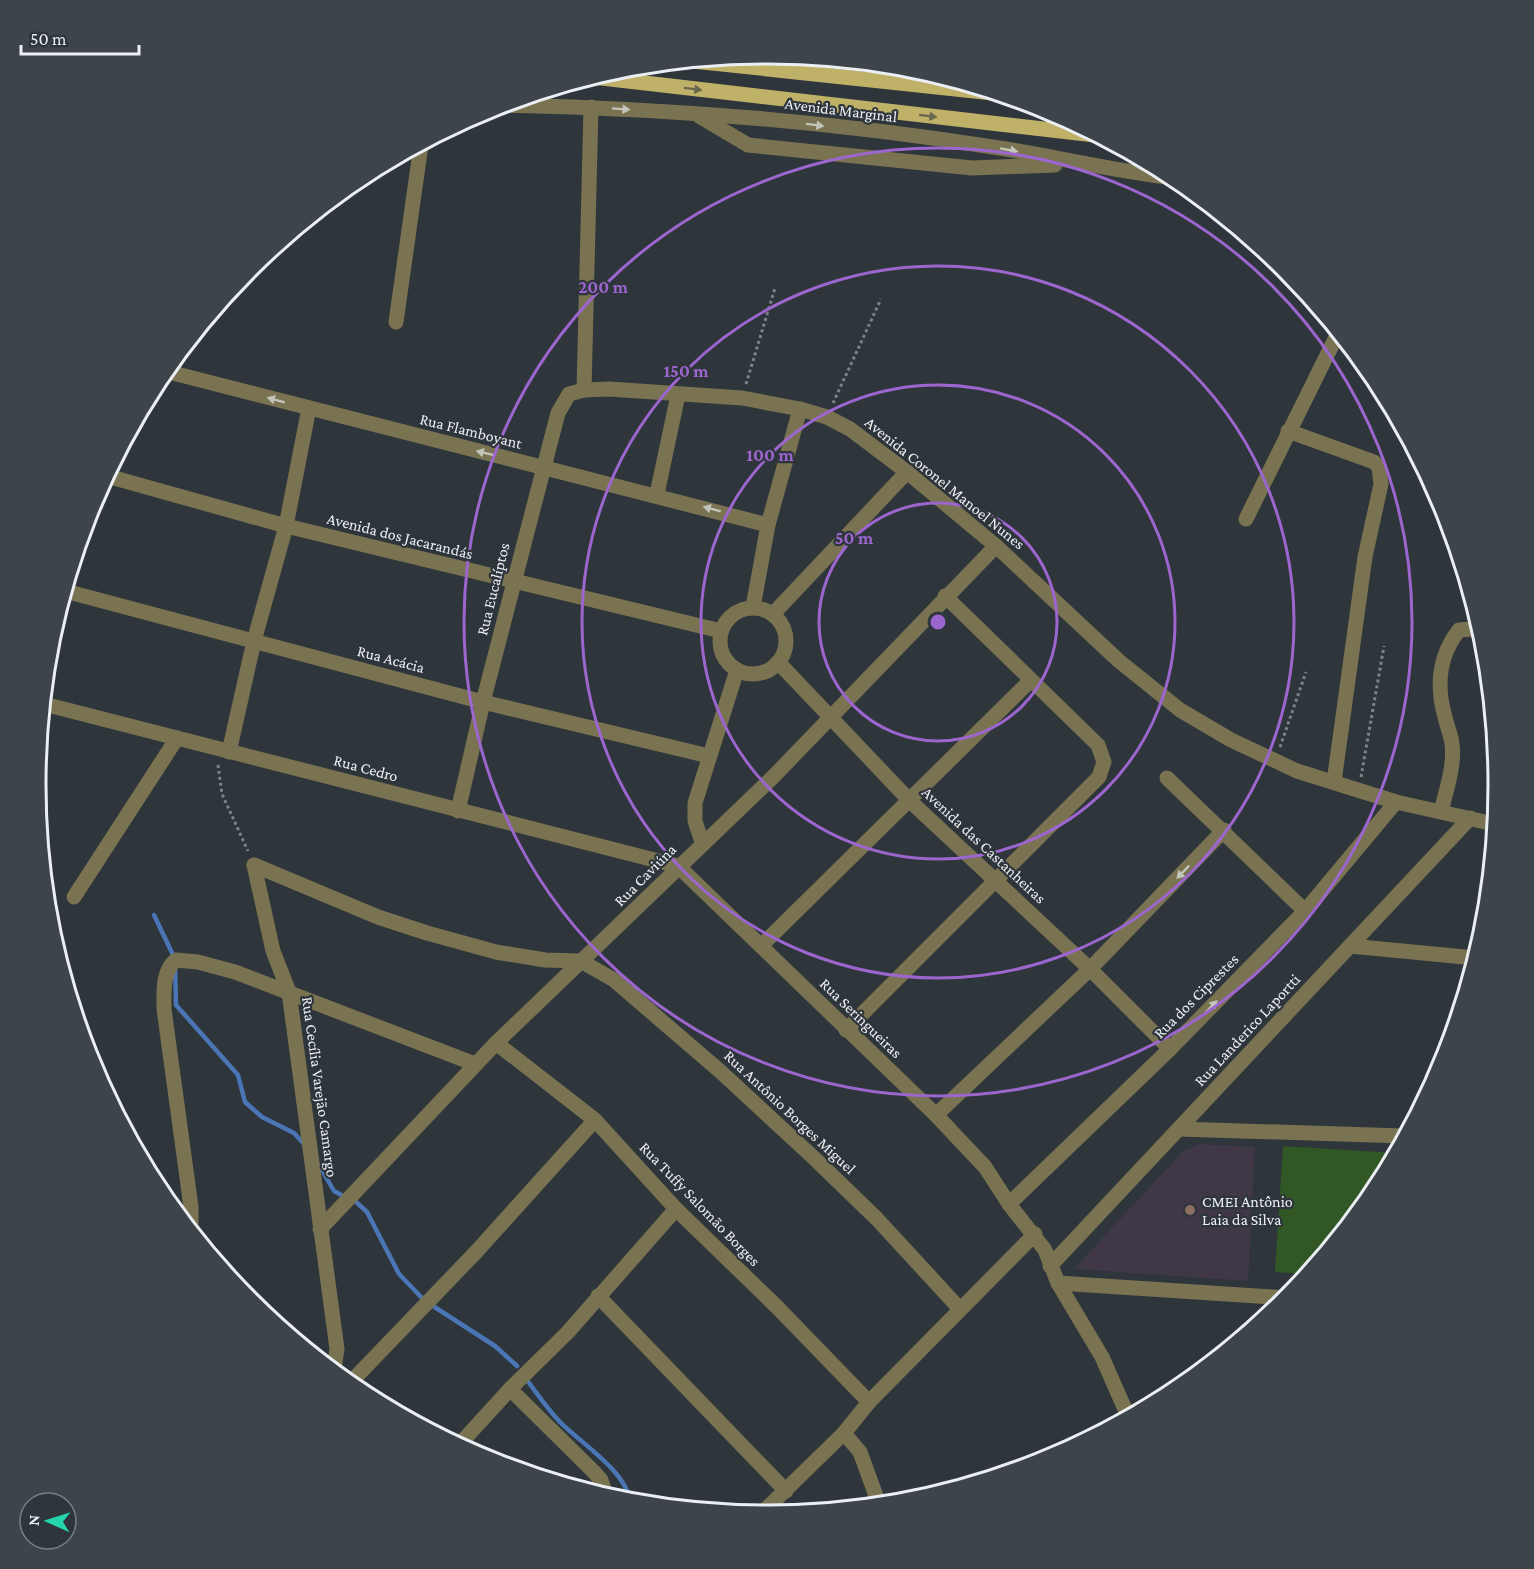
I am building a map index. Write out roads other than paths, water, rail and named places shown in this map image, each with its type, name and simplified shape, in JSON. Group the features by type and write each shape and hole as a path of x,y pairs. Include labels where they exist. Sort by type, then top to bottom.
{"main road":[{"path":"734,65 951,89"},
{"path":"618,80 1074,133"}],"street":[{"name":"Avenida Marginal","path":"526,106 591,107 745,117 996,147 1078,164 1149,174"},
{"path":"584,390 591,107"},
{"path":"696,114 748,145 972,168 1078,164"},
{"path":"396,322 420,154"},
{"path":"1246,519 1334,340"},
{"name":"Rua Flamboyant","path":"175,374 768,525"},
{"name":"Avenida Coronel Manoel Nunes","path":"584,390 742,398 800,409 827,417 850,429 907,472 996,546 1155,692 1210,728 1297,771 1396,802 1486,822"},
{"name":"Rua Eucalíptos","path":"458,811 542,467 562,403 569,394 584,390"},
{"path":"657,495 678,395"},
{"path":"223,750 286,526 309,408"},
{"path":"753,608 768,525 800,409"},
{"path":"1288,431 1374,462 1380,474 1381,484 1365,557 1334,782"},
{"path":"773,614 907,472"},
{"name":"Avenida dos Jacarandás","path":"115,478 286,526 513,583 721,631"},
{"name":"Rua Caviúna","path":"320,1229 475,1064 657,890 702,842 773,777 945,596 996,546"},
{"name":"Rua Acácia","path":"73,593 483,702 709,756"},
{"path":"846,1030 993,880 1099,777 1104,762 1098,745 1029,681 945,596"},
{"path":"753,608 773,614 784,632 785,643 777,662 759,673 737,670 722,654 721,631 733,614 753,608"},
{"path":"1441,812 1452,762 1452,744 1440,696 1440,677 1447,645 1459,630 1470,629"},
{"name":"Avenida das Castanheiras","path":"777,662 910,801 1090,969 1170,1049"},
{"path":"702,842 695,821 695,803 737,670"},
{"path":"762,945 1029,681"},
{"name":"Rua Cedro","path":"51,707 678,866"},
{"path":"74,897 177,738"},
{"path":"1167,778 1224,830 1305,911"},
{"name":"Rua dos Ciprestes","path":"1009,1204 1170,1049 1305,911 1396,802"},
{"name":"Rua Landerico Laportti","path":"1050,1266 1470,818"},
{"path":"936,1114 1090,969 1224,830"},
{"name":"Rua Cecília Varejão Camargo","path":"335,1361 337,1349 289,992 273,951 254,865 378,918 427,933 496,952 545,960 581,961"},
{"name":"Rua Seringueiras","path":"678,866 762,945 846,1030 936,1114 985,1167 1009,1204 1035,1234 1045,1250 1058,1283 1102,1357 1125,1409"},
{"path":"1350,946 1466,957"},
{"path":"191,1217 164,1009 164,988 170,965 176,960 198,962 289,992 475,1064"},
{"name":"Rua Antônio Borges Miguel","path":"581,961 640,1000 729,1080 877,1219 959,1308"},
{"name":"Rua Tuffy Salomão Borges","path":"496,1043 595,1120 676,1209 778,1308 869,1402"},
{"path":"356,1376 476,1252 595,1120"},
{"path":"1179,1129 1396,1136"},
{"path":"465,1438 510,1389 568,1332 676,1209"},
{"path":"771,1505 844,1433 869,1402 959,1308 1035,1234"},
{"path":"1058,1283 1273,1297"},
{"path":"598,1296 786,1491"},
{"path":"510,1389 594,1472 603,1485"},
{"path":"844,1433 860,1452 876,1496"}],"waterway":[{"path":"154,915 174,957"},
{"path":"175,967 176,1005 238,1075 245,1102 262,1117 294,1133 304,1144"},
{"path":"319,1165 334,1191 345,1197"},
{"path":"355,1201 367,1212 399,1274 423,1299"},
{"path":"433,1306 495,1346 517,1366"},
{"path":"527,1380 559,1421 611,1468 627,1491"}],"place":[{"name":"CMEI Antônio Laia da Silva","path":"1190,1210"}]}
